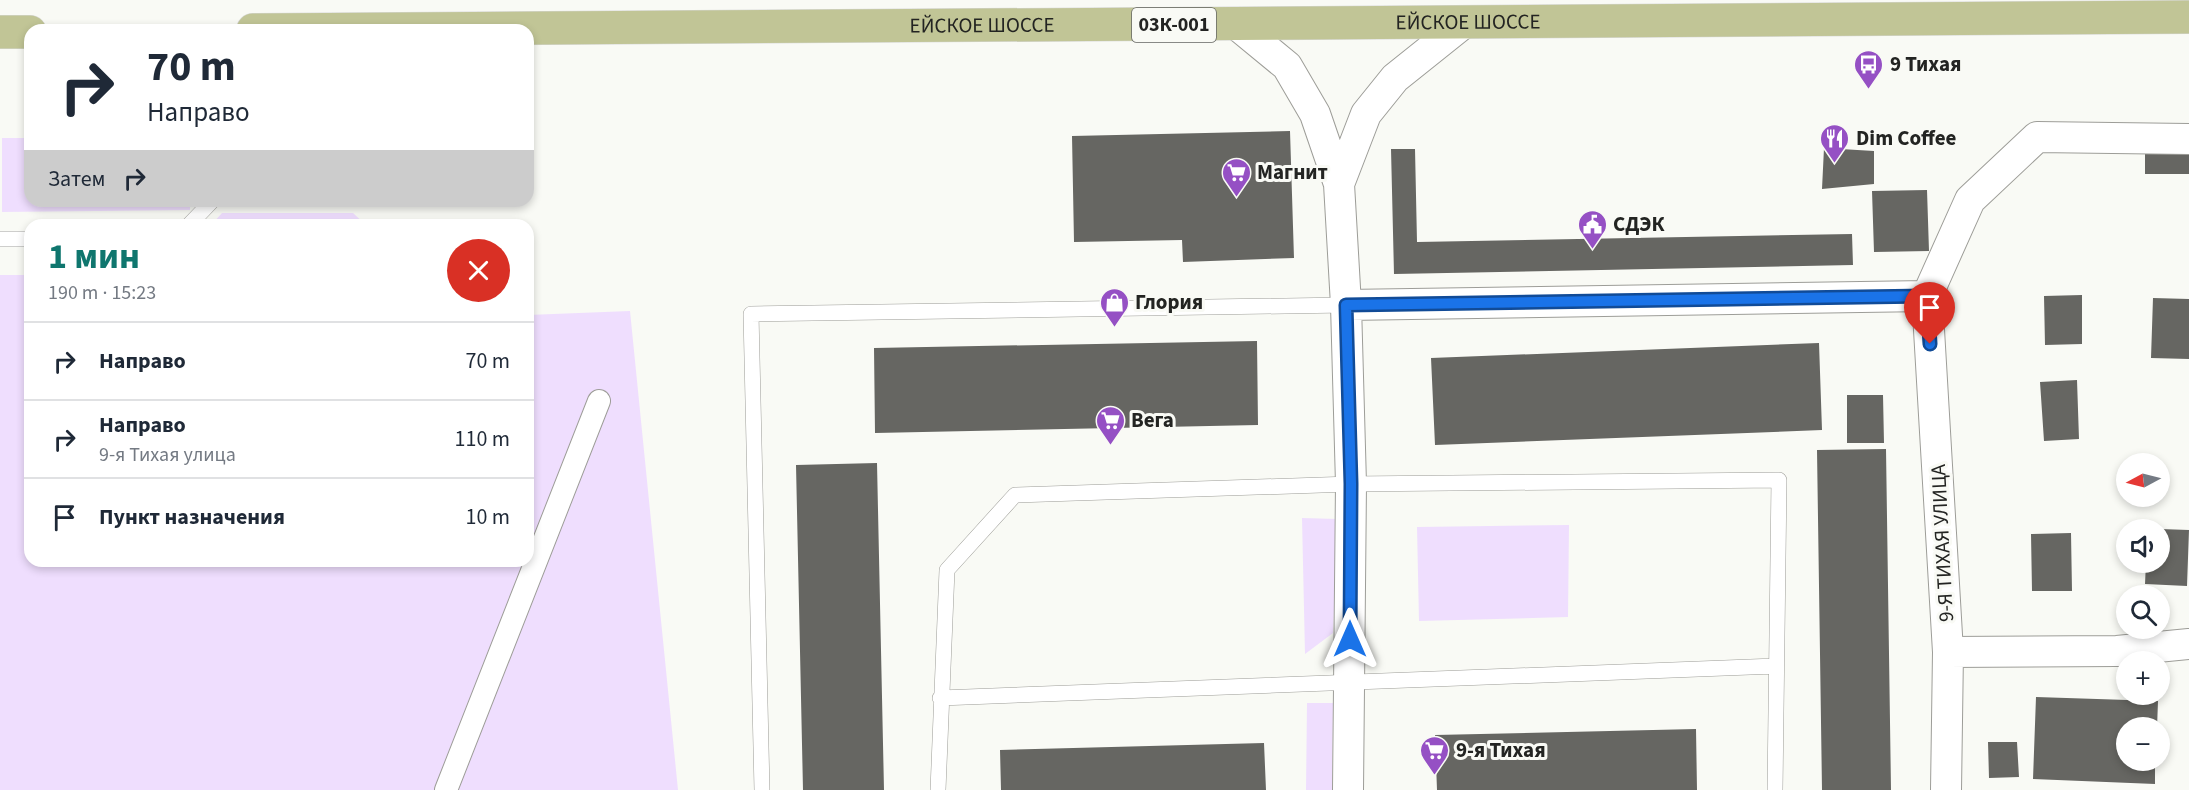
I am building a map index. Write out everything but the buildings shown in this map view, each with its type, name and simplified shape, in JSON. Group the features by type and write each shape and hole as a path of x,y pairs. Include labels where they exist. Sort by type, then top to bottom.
{"main road":[{"name":"ЕЙСКОЕ ШОССЕ","path":"534,29 2189,17"},
{"path":"0,33 24,32"}],"street":[{"path":"1339,184 1366,114 1395,78 1465,22"},
{"path":"1237,25 1287,66 1315,114 1339,184 1346,305 1351,484 1348,790"},
{"path":"1346,305 1927,296 1970,200 2037,137 2189,139"},
{"name":"9-Я ТИХАЯ УЛИЦА","path":"1927,296 1948,652 1946,790"},
{"path":"534,566 599,401"},
{"path":"446,790 534,567"},
{"path":"1948,652 2117,651 2189,644"}],"lane":[{"path":"195,219 206,207"},
{"path":"0,239 24,238"},
{"path":"762,790 751,314 1346,305"},
{"path":"938,790 947,570 1015,495 1351,484 1779,480 1776,790"},
{"path":"940,698 1776,666"}],"shaded area":[{"path":"2,138 24,138 24,207 190,207 190,210 2,212"},
{"path":"222,213 353,213 360,219 216,219"},
{"path":"0,275 24,275 24,567 534,567 534,315 630,311 678,790 0,790"},
{"path":"1302,518 1338,519 1333,633 1305,654"},
{"path":"1569,525 1568,617 1419,621 1417,527"},
{"path":"1307,703 1333,703 1332,790 1306,790"}],"place":[{"name":"9 Тихая","path":"1869,90"},
{"name":"Dim Coffee","path":"1835,164"},
{"name":"Магнит","path":"1236,198"},
{"name":"СДЭК","path":"1592,250"},
{"name":"Глория","path":"1114,328"},
{"name":"Вега","path":"1110,446"},
{"name":"9-я Тихая","path":"1435,776"}],"route":[{"path":"1350,639 1351,484 1346,305 1927,296 1930,344"}]}
